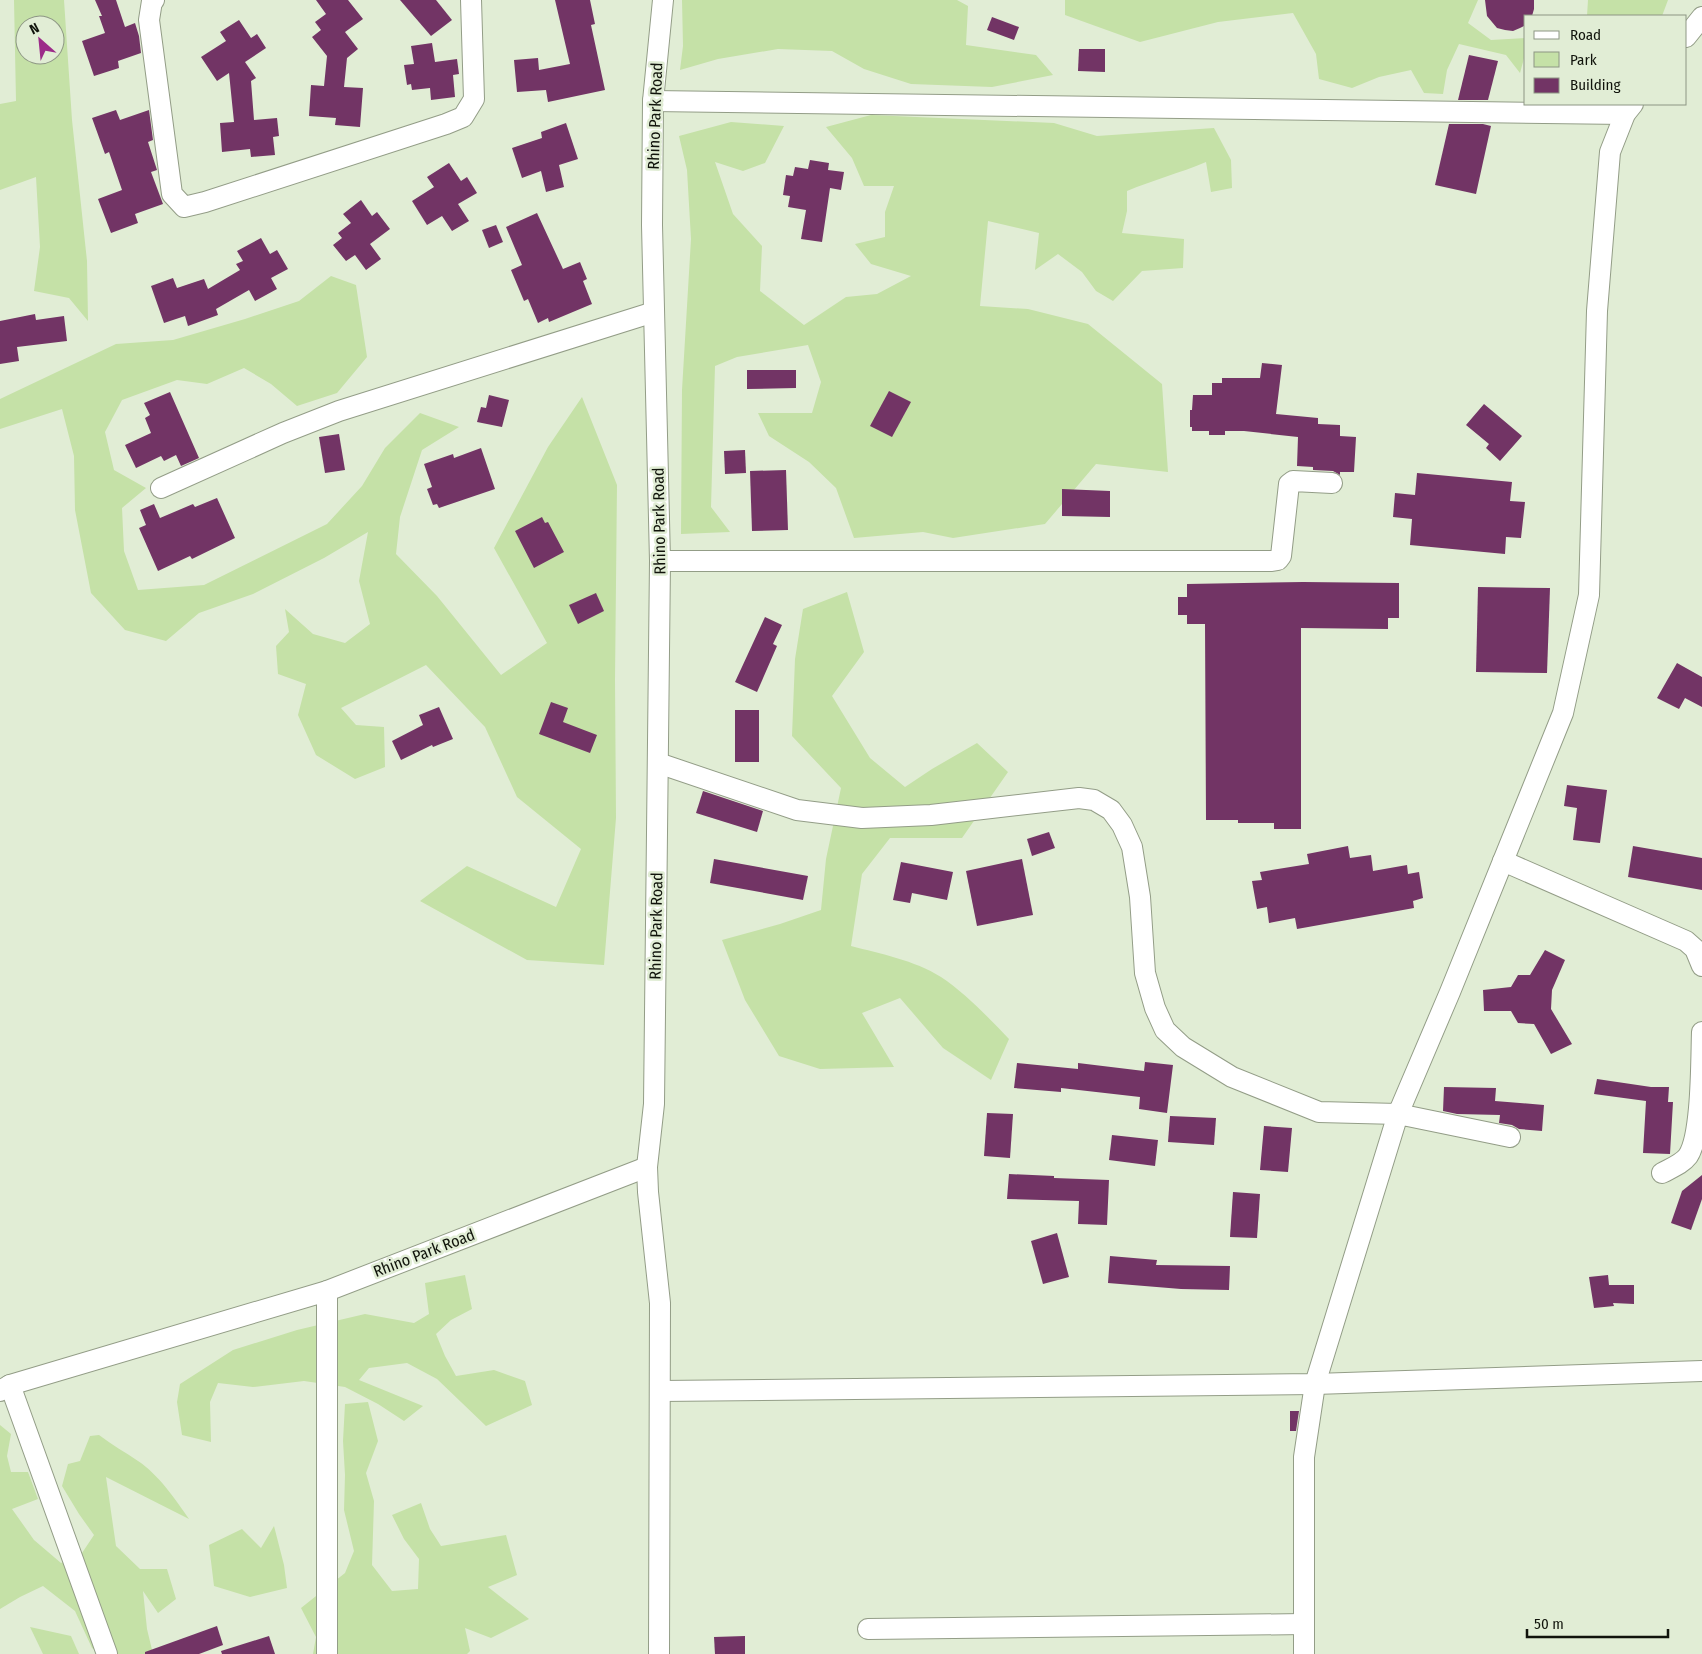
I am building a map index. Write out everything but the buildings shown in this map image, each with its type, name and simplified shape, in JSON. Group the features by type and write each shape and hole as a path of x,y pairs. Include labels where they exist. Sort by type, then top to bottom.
{"street":[{"path":"154,0 152,1 149,20 172,194 184,207 205,202 463,117 474,99 471,0"},
{"name":"Rhino Park Road","path":"5,1388 327,1291 647,1167 654,1104 660,561 652,225 653,101 663,0"},
{"path":"1687,37 1702,17"},
{"path":"653,101 1629,109 1610,152 1598,301 1589,595 1563,713 1454,984 1398,1114 1314,1384 1304,1457 1304,1654"},
{"path":"161,488 283,433 338,411 654,312"},
{"path":"660,561 1272,561 1278,560 1281,556 1289,484 1293,481 1332,483"},
{"path":"658,763 797,810 862,818 931,815 1079,798 1094,800 1110,810 1122,825 1132,847 1140,897 1145,973 1155,1008 1165,1030 1183,1047 1232,1077 1320,1112 1398,1114 1510,1137"},
{"path":"1503,861 1686,941 1695,949 1702,966"},
{"path":"1662,1173 1689,1155 1699,1124 1702,1032"},
{"path":"647,1167 660,1303 659,1654"},
{"path":"327,1291 327,1654"},
{"path":"660,1391 1314,1384 1702,1371"},
{"path":"5,1388 107,1654"},
{"path":"868,1629 1304,1624"}],"green space":[{"path":"14,0 64,0 65,15 15,15 15,50"},
{"path":"682,0 957,0 968,6 966,45 1036,55 1053,75 992,87 911,84 864,69 832,51 778,49 718,59 680,70 683,46"},
{"path":"1065,0 1478,0 1468,23 1491,40 1524,38 1524,58 1520,73 1506,55 1459,44 1447,70 1443,94 1424,93 1411,70 1379,77 1352,88 1319,79 1316,54 1293,13 1218,22 1140,42 1065,15"},
{"path":"1588,0 1668,0 1662,15 1587,15"},
{"path":"65,15 72,120 87,261 88,321 69,298 34,291 40,247 36,177 0,190 0,104 16,101 15,65 65,65"},
{"path":"871,115 1054,123 1097,136 1214,128 1231,160 1232,188 1211,192 1206,162 1127,191 1127,211 1122,233 1184,239 1183,268 1142,271 1113,301 1096,291 1082,272 1058,254 1035,270 1039,233 988,221 980,306 1028,309 1088,324 1162,384 1168,472 1096,464 1045,524 953,538 923,532 854,538 836,488 809,462 769,436 758,413 812,413 821,382 808,345 737,357 715,366 711,507 730,532 681,534 682,390 691,239 687,170 679,136 731,122 784,126 765,163 743,171 715,162 733,214 762,246 760,291 804,325 846,297 877,294 911,276 871,264 855,244 885,237 885,212 894,186 864,186 852,158 826,127"},
{"path":"331,276 356,285 367,357 337,393 297,406 271,384 244,368 207,384 177,380 122,400 105,432 114,470 146,488 122,508 124,551 138,590 204,585 327,524 362,486 385,448 420,413 459,427 422,450 400,517 396,554 437,596 501,675 547,643 494,548 548,447 582,397 617,485 616,818 604,965 527,960 420,901 467,866 556,907 581,849 517,797 485,727 426,665 341,708 356,725 384,727 385,767 355,779 316,755 298,715 306,684 278,674 276,646 289,632 285,609 313,634 345,643 370,624 359,581 368,532 324,558 253,594 199,613 166,641 125,630 91,593 75,510 74,456 62,409 0,429 0,399 116,344 173,340 245,319 299,301"},
{"path":"847,592 864,652 832,696 870,758 905,787 977,743 1008,772 962,838 890,838 862,874 851,946 897,958 931,971 959,990 976,1006 1009,1039 991,1080 943,1048 900,998 862,1013 894,1067 820,1069 779,1056 745,1000 722,940 780,924 821,910 826,859 841,788 792,736 795,659 803,609"},
{"path":"465,1275 472,1309 451,1320 436,1334 445,1356 456,1376 494,1370 525,1381 532,1405 486,1426 437,1379 407,1363 369,1368 359,1380 423,1406 404,1421 378,1404 345,1387 304,1381 253,1387 218,1383 210,1402 211,1442 182,1435 177,1402 180,1384 233,1350 297,1330 365,1314 414,1323 429,1314 425,1283"},
{"path":"368,1402 378,1441 366,1473 374,1501 372,1565 392,1591 418,1589 419,1559 404,1539 392,1515 421,1503 430,1529 441,1546 506,1535 517,1575 488,1587 529,1619 491,1638 465,1628 470,1651 467,1654 313,1654 316,1637 301,1608 345,1573 354,1551 344,1510 345,1475 343,1441 345,1404"},
{"path":"0,1425 11,1434 7,1456 11,1472 28,1472 38,1499 12,1509 34,1540 61,1563 82,1553 94,1535 62,1486 68,1464 80,1461 90,1436 99,1435 145,1466 166,1488 189,1519 106,1477 116,1546 140,1569 167,1569 176,1599 158,1613 143,1591 147,1629 153,1654 101,1654 92,1648 75,1611 43,1586 0,1609"},
{"path":"274,1526 284,1565 287,1588 250,1597 214,1586 209,1545 242,1529 261,1548"},
{"path":"30,1627 71,1636 79,1654 43,1654"}]}
